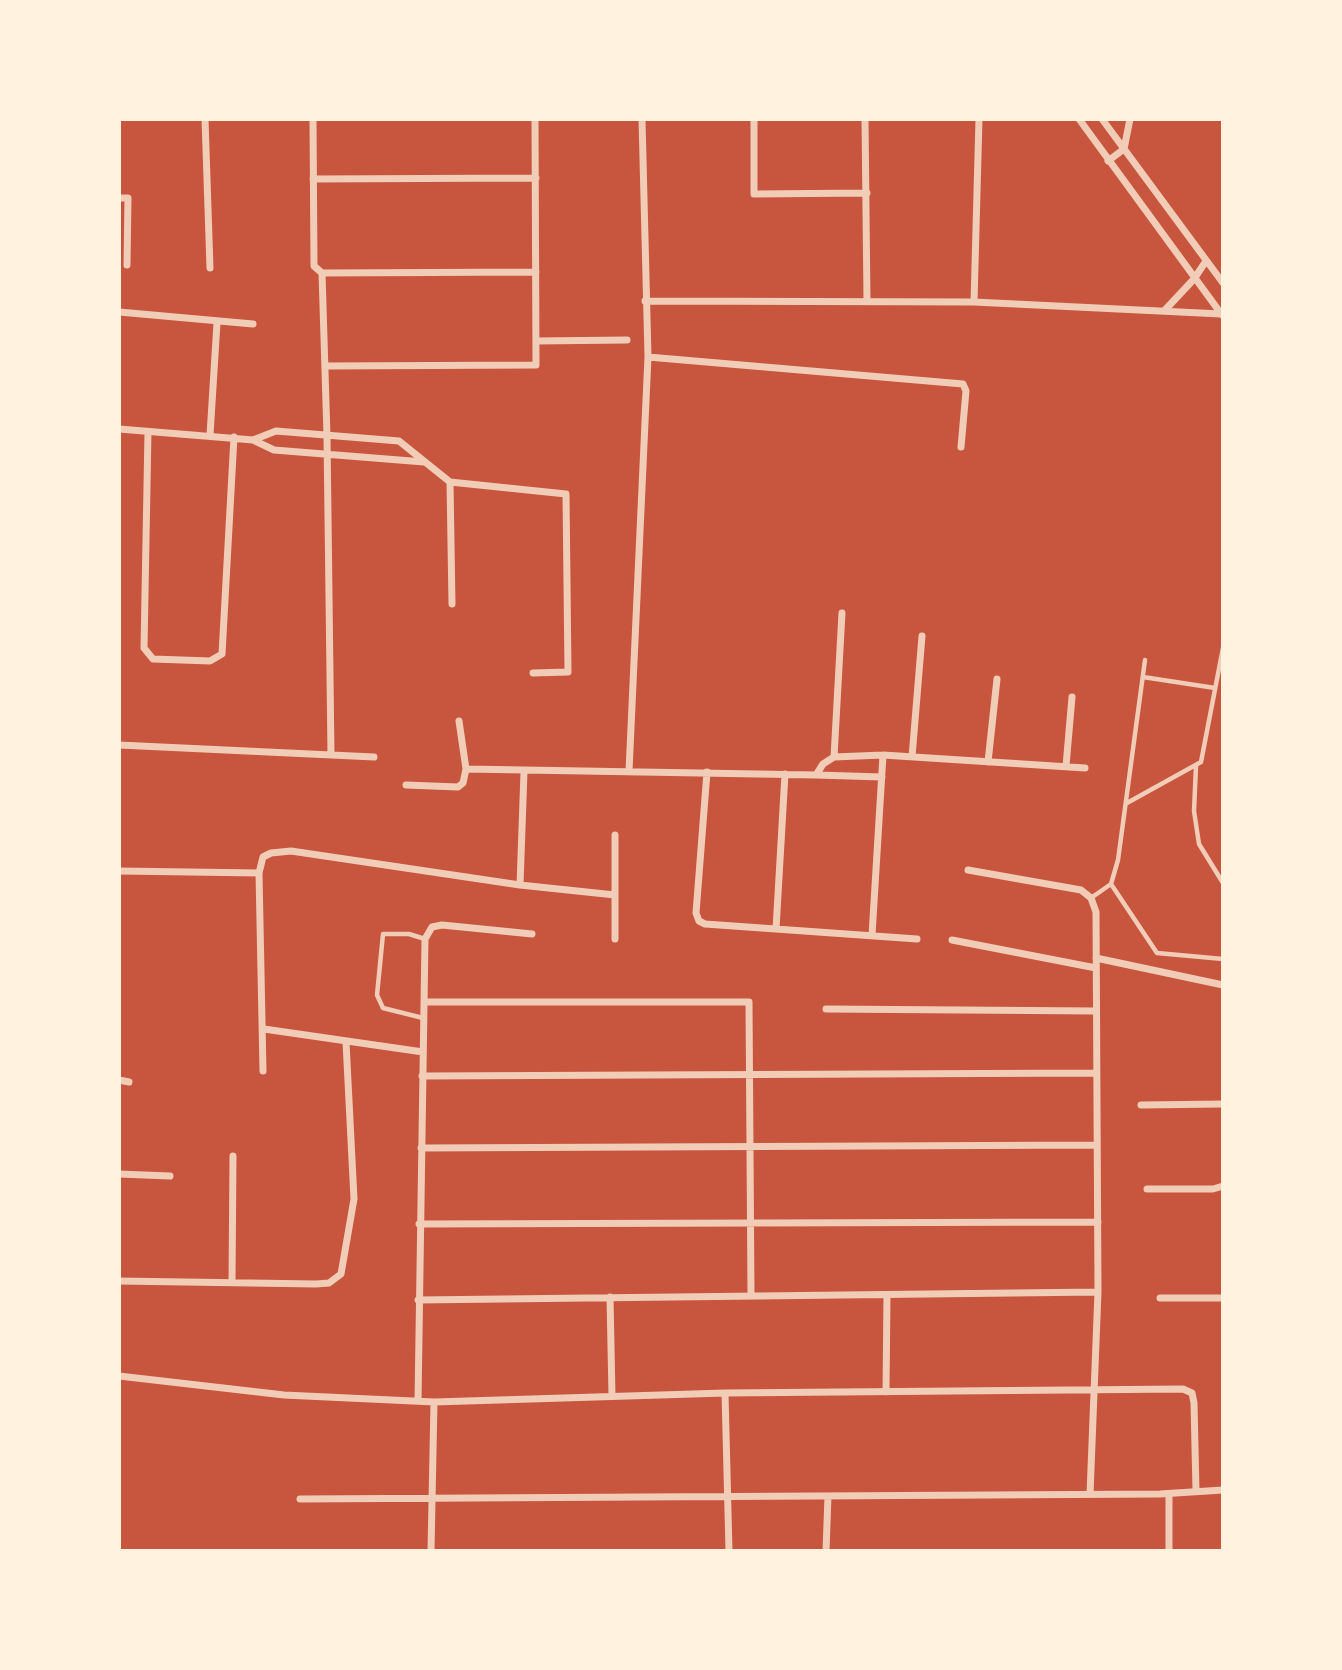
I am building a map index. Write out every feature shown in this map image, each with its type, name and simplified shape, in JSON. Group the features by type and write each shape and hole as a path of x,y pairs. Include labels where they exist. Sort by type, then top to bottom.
{"street":[{"path":"205,119 210,268"},
{"path":"313,119 314,266 322,273 536,272"},
{"path":"324,366 536,365 536,119"},
{"path":"629,771 648,357 642,119"},
{"path":"754,119 754,194 867,194"},
{"path":"865,119 867,301"},
{"path":"974,302 979,119"},
{"path":"1079,119 1222,315"},
{"path":"1102,119 1223,283"},
{"path":"1108,160 1124,149 1130,119"},
{"path":"313,179 537,178"},
{"path":"119,198 128,198 127,265"},
{"path":"1165,310 1194,279 1206,261"},
{"path":"322,273 331,755"},
{"path":"645,300 974,302 1222,315"},
{"path":"119,313 253,324"},
{"path":"210,435 217,323"},
{"path":"536,341 627,341"},
{"path":"648,357 963,384 966,391 961,447"},
{"path":"119,429 253,440 274,450 425,462"},
{"path":"253,440 276,431 399,441 450,482 566,494 568,672 533,674"},
{"path":"148,432 144,648 153,659 210,661 222,654 234,438"},
{"path":"450,482 452,604"},
{"path":"834,757 842,613"},
{"path":"912,757 922,636"},
{"path":"988,762 997,679"},
{"path":"1066,766 1072,696"},
{"path":"407,785 458,786 463,783 466,769 459,720"},
{"path":"119,746 374,757"},
{"path":"872,935 883,755"},
{"path":"816,775 823,764 834,757 883,755 1085,768"},
{"path":"466,769 882,777"},
{"path":"520,885 524,772"},
{"path":"707,772 696,913 699,921 705,924 917,939"},
{"path":"776,929 785,774"},
{"path":"615,835 615,939"},
{"path":"263,1071 259,873 263,857 279,851 291,851 520,885 615,895"},
{"path":"968,870 1081,890 1091,898 1096,912 1098,1292 1090,1494"},
{"path":"119,871 259,873"},
{"path":"418,1401 425,939 432,927 442,925 532,934"},
{"path":"952,940 1096,968"},
{"path":"1096,958 1223,985"},
{"path":"424,1002 749,1002 751,1295"},
{"path":"825,1009 1096,1011"},
{"path":"264,1029 423,1052"},
{"path":"119,1281 328,1283 341,1274 354,1199 346,1042"},
{"path":"422,1076 1096,1073"},
{"path":"119,1080 129,1082"},
{"path":"1141,1105 1223,1104"},
{"path":"421,1147 1097,1145"},
{"path":"232,1282 233,1156"},
{"path":"119,1174 170,1176"},
{"path":"1147,1189 1213,1189 1223,1186"},
{"path":"419,1224 1098,1222"},
{"path":"418,1300 1098,1292"},
{"path":"886,1392 887,1295"},
{"path":"610,1297 612,1396"},
{"path":"1160,1298 1223,1298"},
{"path":"119,1377 284,1395 434,1402 724,1393 1184,1389 1192,1393 1196,1491"},
{"path":"724,1393 729,1551"},
{"path":"431,1551 434,1402"},
{"path":"300,1499 1090,1494 1223,1490"},
{"path":"1169,1493 1170,1551"},
{"path":"826,1551 828,1496"}],"lane":[{"path":"1126,804 1196,766 1203,756 1223,648"},
{"path":"1091,898 1111,884 1118,860 1145,660"},
{"path":"1143,677 1215,688"},
{"path":"1196,766 1194,811 1199,844 1223,883"},
{"path":"1111,884 1157,953 1223,959"},
{"path":"424,1018 383,1008 377,995 383,934 409,934 425,939"}]}
